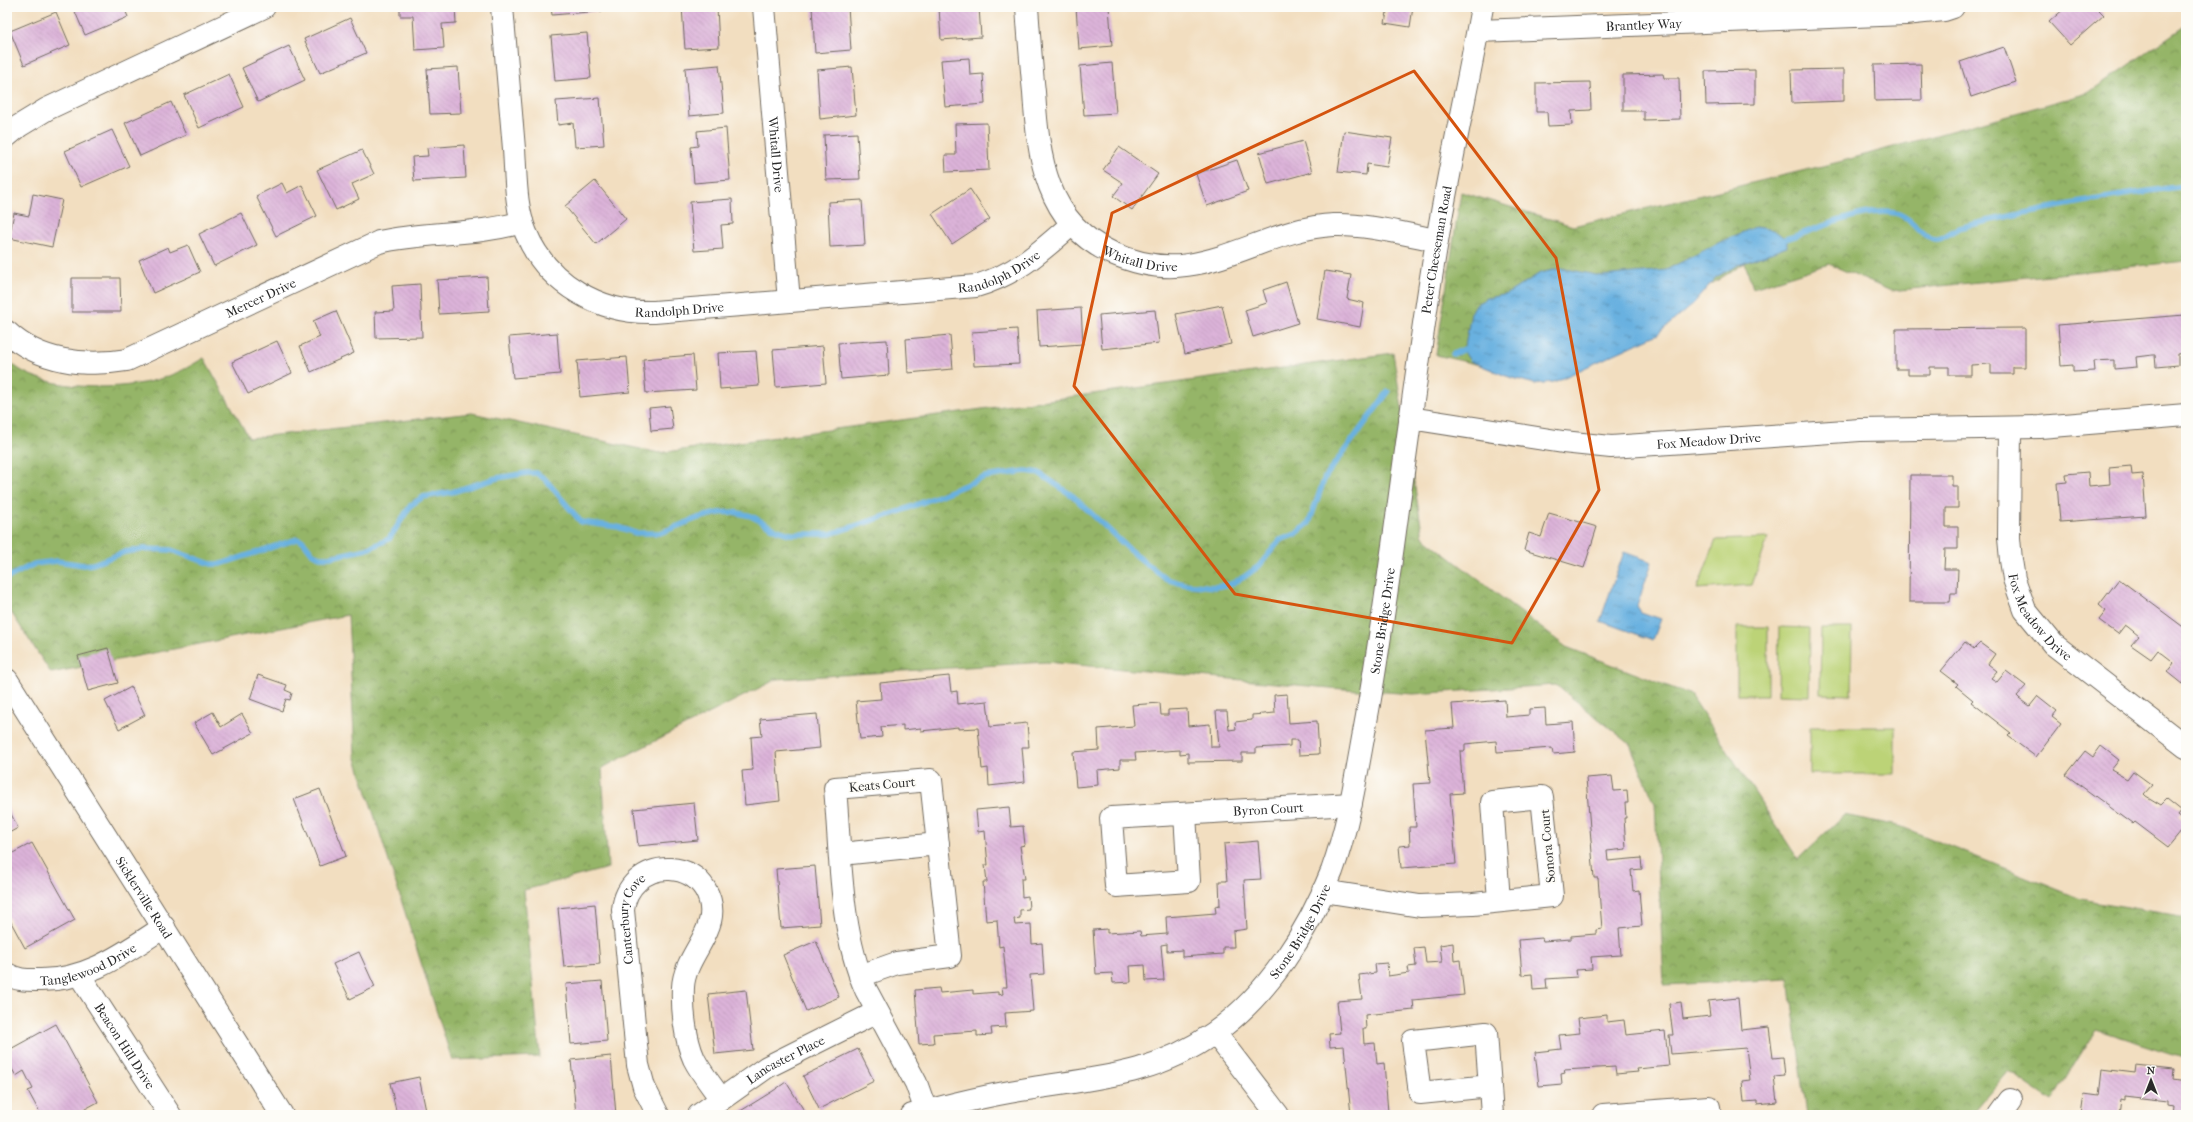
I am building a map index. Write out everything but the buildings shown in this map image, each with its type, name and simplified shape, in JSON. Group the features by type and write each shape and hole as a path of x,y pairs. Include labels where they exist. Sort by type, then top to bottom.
{"street":[{"path":"7,136 18,126 47,109 264,7"},
{"name":"Randolph Drive","path":"502,7 517,187 522,222 534,250 559,278 579,293 614,309 654,312 976,286 1003,277 1023,265 1072,224"},
{"name":"Whitall Drive","path":"764,7 789,301"},
{"name":"Whitall Drive","path":"1027,7 1039,154 1049,185 1063,212 1072,224 1094,243 1118,256 1146,264 1174,266 1215,259 1296,232 1334,225 1364,227 1437,240"},
{"name":"Peter Cheeseman Road","path":"1401,495 1410,418 1437,240 1482,7"},
{"name":"Brantley Way","path":"1478,31 1759,14 1905,14 1944,10 1953,7"},
{"name":"Mercer Drive","path":"7,332 27,347 59,359 92,364 127,360 379,242 409,236 498,229 522,222"},
{"name":"Fox Meadow Drive","path":"1410,418 1563,442 1611,447 1860,430 2010,428 2186,415"},
{"name":"Fox Meadow Drive","path":"2010,428 2009,538 2014,579 2025,610 2053,644 2186,747"},
{"name":"Stone Bridge Drive","path":"918,1113 986,1096 1095,1080 1133,1072 1168,1060 1215,1033 1242,1010 1266,984 1299,938 1323,891 1339,848 1351,804 1370,698 1401,495"},
{"name":"Sicklerville Road","path":"7,680 282,1115"},
{"name":"Keats Court","path":"860,976 897,963 950,956 931,780 835,788 847,929 852,953 860,976 877,1012 916,1083 918,1113"},
{"name":"Sonora Court","path":"1323,891 1420,906 1499,901 1552,896 1542,797 1492,802 1499,901"},
{"name":"Byron Court","path":"1186,814 1189,881 1116,886 1111,818 1351,804"},
{"path":"841,854 938,844"},
{"name":"Canterbury Cove","path":"658,1115 644,1087 638,1065 623,910 626,896 636,881 642,876 658,870 676,870 686,872 696,877 703,886 711,904 713,913 708,931 685,971 683,997 691,1052 698,1066 721,1099"},
{"name":"Tanglewood Drive","path":"7,974 16,980 54,981 80,976 115,959 164,927"},
{"name":"Beacon Hill Drive","path":"80,976 170,1115"},
{"name":"Lancaster Place","path":"699,1115 767,1067 877,1012"},
{"path":"1215,1033 1278,1115"},
{"path":"1490,1086 1492,1115"},
{"path":"1603,1115 1709,1107 1710,1115"}],"highlighted area":[{"path":"1414,71 1556,258 1599,490 1512,643 1235,594 1074,386 1112,213"}],"green space":[{"path":"2186,25 2186,261 1891,291 1829,264 1753,288 1745,263 1554,382 1436,355 1461,192 1573,226 1839,162 2088,93"},
{"path":"1393,353 1423,537 1566,647 1691,695 1798,859 1844,815 1902,827 2081,899 2186,917 2186,1058 2096,1029 2052,1101 2008,1071 1971,1115 1807,1115 1789,979 1664,985 1655,804 1630,744 1556,685 1413,694 1330,688 1046,662 777,679 602,768 608,868 524,890 540,1057 452,1060 355,755 348,615 51,673 7,606 7,360 22,371 37,378 75,386 96,387 137,384 155,380 180,372 204,358 249,438 472,413 659,453"},
{"path":"1768,538 1752,585 1697,589 1716,540"},
{"path":"1737,627 1768,627 1768,695 1737,695"},
{"path":"1779,627 1810,628 1809,696 1778,695"},
{"path":"1821,628 1852,628 1851,695 1820,694"},
{"path":"1810,727 1895,727 1895,774 1810,774"}],"water":[{"path":"1755,227 1774,230 1787,240 1787,247 1738,265 1716,277 1694,303 1658,334 1554,382 1534,384 1506,376 1470,361 1464,352 1471,313 1476,304 1487,298 1507,294 1540,273 1562,268 1601,276 1666,270 1722,241"},
{"path":"1624,552 1652,562 1637,606 1641,612 1661,619 1653,640 1600,621"}],"waterway":[{"path":"1778,241 1836,221 1881,212 1901,215 1928,236 1933,239 1938,239 1954,230 2016,215 2064,205 2186,186"},
{"path":"1453,354 1469,347"},
{"path":"7,578 34,564 57,561 84,565 93,564 125,552 143,549 171,550 211,564 221,564 297,539 303,541 313,554 320,557 330,557 367,549 389,539 411,505 423,497 452,492 497,478 527,473 536,473 545,479 581,522 618,527 635,533 660,533 698,518 718,513 734,512 751,516 777,530 790,534 830,534 901,511 985,477 1026,471 1039,473 1073,496 1132,552 1166,579 1183,584 1215,587 1231,584 1244,577 1259,566 1280,540 1296,534 1309,523 1325,477 1388,392"}]}
